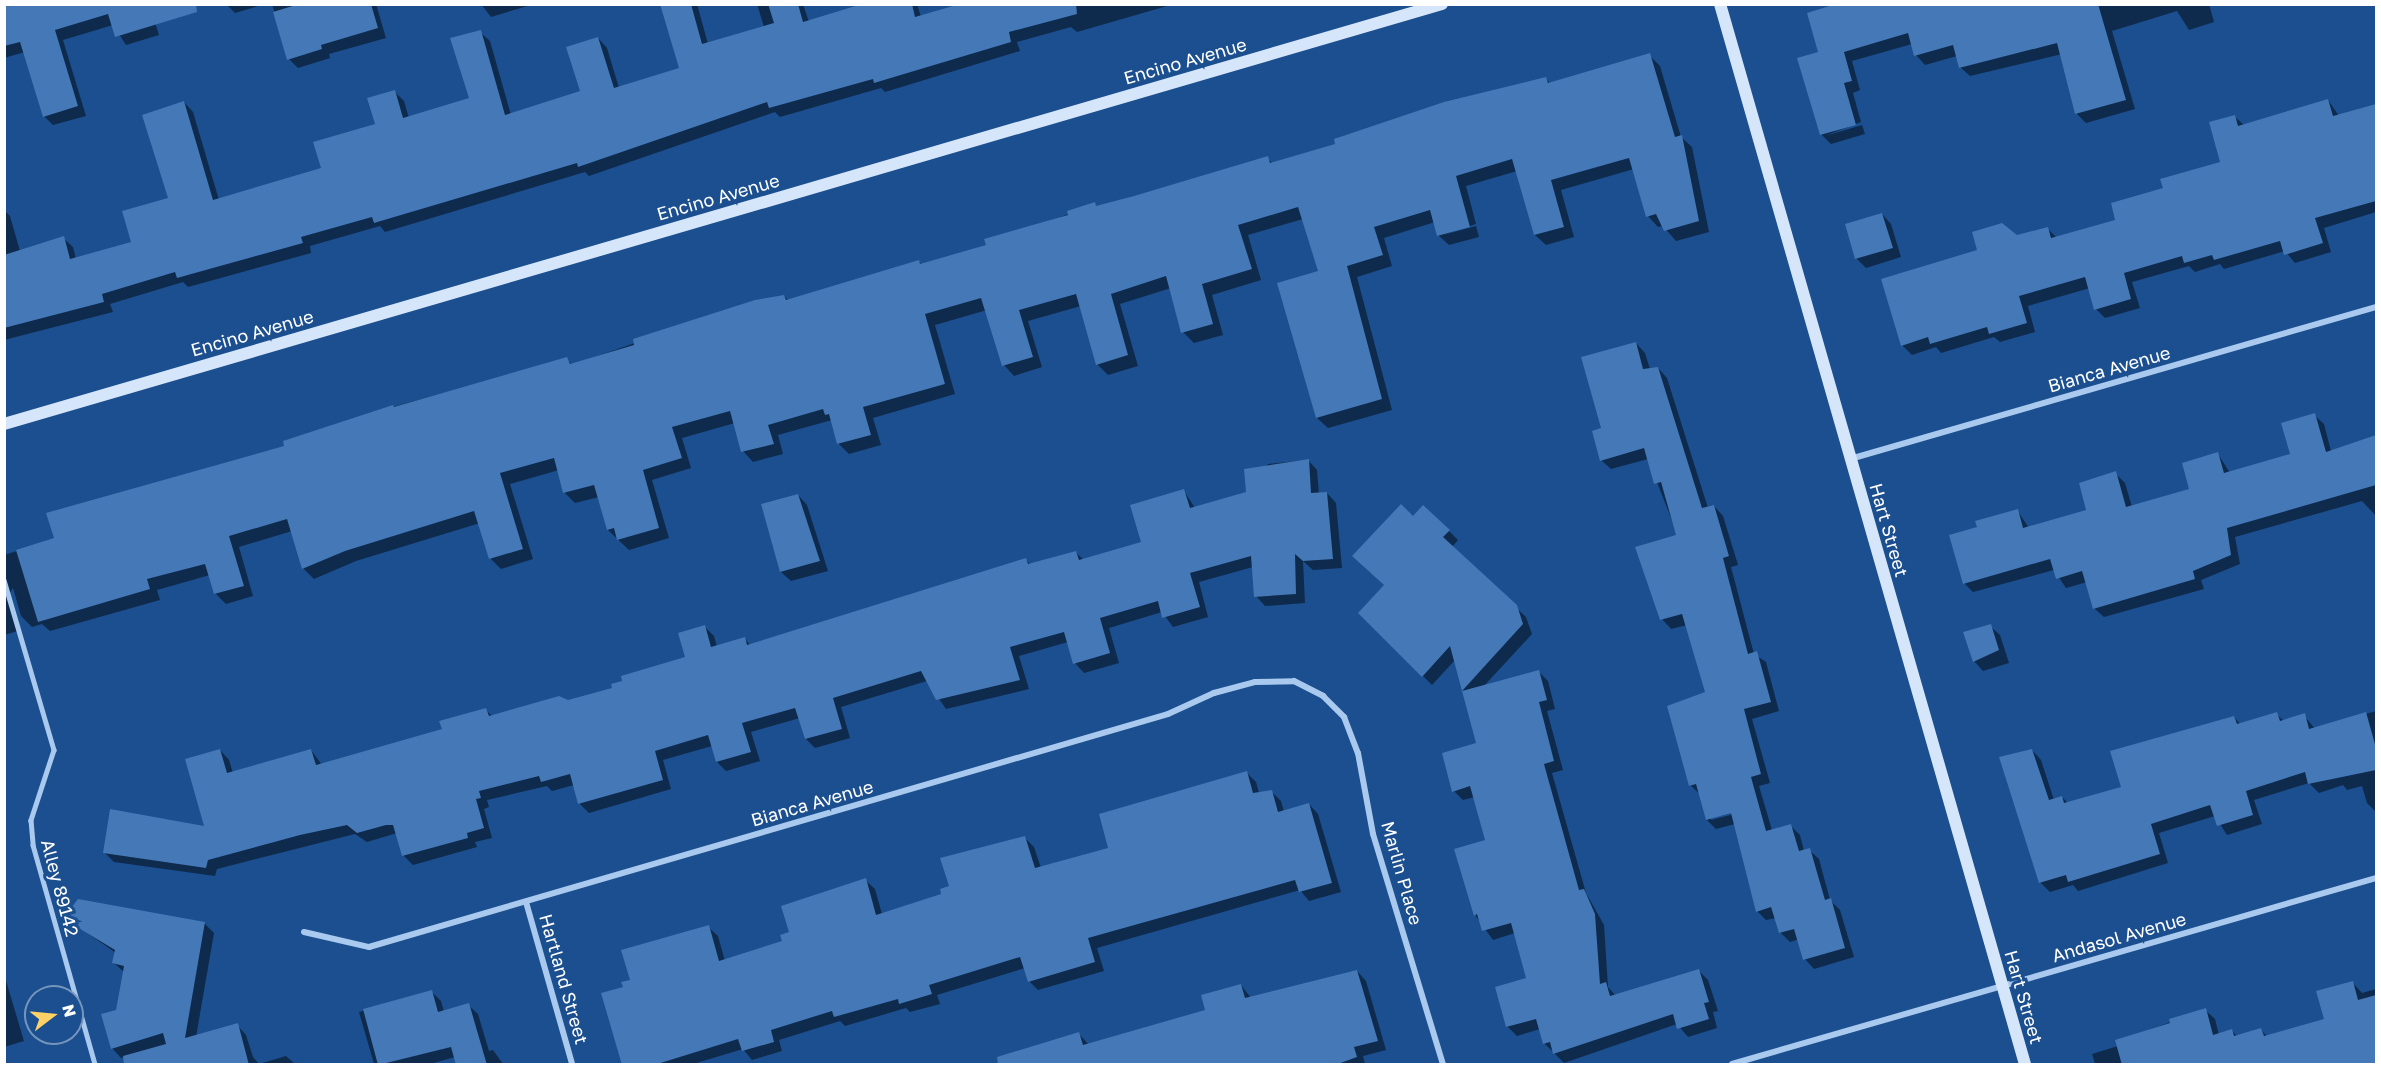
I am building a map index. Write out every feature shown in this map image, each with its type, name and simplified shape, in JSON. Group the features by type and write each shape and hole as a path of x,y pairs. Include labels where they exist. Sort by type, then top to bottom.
{"street":[{"name":"Encino Avenue","path":"4,424 1442,4"},
{"name":"Hart Street","path":"1720,4 1849,460 2025,1065"},
{"name":"Bianca Avenue","path":"1849,460 2376,307"},
{"name":"Bianca Avenue","path":"304,932 369,947 1168,714 1214,693 1255,682 1294,681 1323,696"},
{"name":"Marlin Place","path":"1323,696 1344,717 1358,753 1373,834 1443,1065"},
{"name":"Andasol Avenue","path":"1732,1065 2376,878"},
{"name":"Hartland Street","path":"526,902 572,1065"}],"lane":[{"name":"Alley 89142","path":"4,580 54,750 31,820 33,845 95,1065"}],"building":[{"path":"4,4 196,4 197,12 115,37 108,14 55,30 78,106 43,117 20,42 4,46"},
{"path":"299,4 371,4 378,28 321,45 322,49 287,60 273,12"},
{"path":"660,4 691,4 702,44 774,23 768,4 798,4 803,22 862,4 912,4 915,17 960,4 1076,4 1077,14 1009,32 1011,42 874,83 873,79 769,108 767,102 578,167 577,163 374,223 372,217 301,237 303,243 177,278 175,272 102,294 104,302 4,328 4,255 64,236 70,259 131,242 122,211 168,198 142,115 184,101 213,200 321,168 313,142 375,124 367,98 395,90 403,118 469,98 450,38 481,30 505,115 580,91 566,47 598,37 614,88 679,68"},
{"path":"1836,4 2098,4 2126,100 2075,114 2057,43 1959,68 1953,45 1914,56 1908,33 1844,52 1852,81 1844,83 1856,125 1820,135 1797,58 1818,52 1807,13"},
{"path":"1650,53 1675,137 1682,135 1699,221 1664,231 1656,214 1646,217 1629,158 1551,180 1564,227 1534,235 1512,159 1456,176 1470,227 1437,236 1430,210 1374,227 1383,255 1347,266 1382,399 1316,418 1277,283 1318,271 1298,207 1238,225 1252,269 1202,284 1213,324 1181,333 1166,276 1111,294 1128,355 1096,365 1076,294 1019,310 1033,357 1002,366 981,298 925,314 945,384 863,407 871,435 837,444 829,414 825,415 823,409 768,425 774,444 741,452 730,411 672,427 682,458 643,470 659,528 617,540 614,528 607,530 594,485 563,493 554,458 500,473 523,549 489,559 474,511 345,551 302,569 287,519 229,536 244,586 214,594 205,564 147,579 150,589 38,622 16,550 54,538 46,513 284,446 283,441 393,405 394,407 567,357 570,364 634,345 633,339 755,300 784,295 786,300 919,260 920,264 986,245 984,239 1068,215 1067,211 1095,202 1096,206 1134,196 1268,156 1270,163 1335,144 1334,139 1444,102 1546,77 1548,83"},
{"path":"2328,99 2333,116 2376,104 2376,201 2315,218 2323,243 2284,255 2280,241 2214,260 2212,255 2184,263 2182,256 2124,273 2131,299 2094,310 2085,277 2019,296 2027,323 1989,334 1987,327 1930,344 1928,337 1901,346 1881,279 1977,250 1972,232 2002,223 2017,235 2048,227 2051,238 2115,220 2111,203 2163,188 2160,179 2220,162 2209,122 2235,115 2238,126"},
{"path":"1882,213 1893,248 1855,259 1845,224"},
{"path":"1636,342 1643,369 1658,367 1702,508 1714,505 1729,556 1723,558 1748,654 1757,651 1771,702 1744,709 1761,774 1751,777 1766,831 1791,824 1799,851 1810,848 1825,900 1831,898 1845,948 1803,960 1794,929 1779,933 1771,907 1756,912 1731,813 1706,820 1696,784 1689,786 1667,706 1705,692 1682,614 1660,620 1635,547 1676,535 1661,482 1654,484 1644,448 1600,461 1592,431 1601,428 1581,357"},
{"path":"2315,413 2326,452 2376,435 2376,485 2227,528 2231,555 2193,571 2195,579 2093,609 2082,571 2056,579 2050,559 1963,584 1949,535 1977,527 1975,521 2018,509 2023,528 2086,510 2079,483 2116,471 2126,507 2189,489 2182,463 2218,452 2224,473 2290,454 2281,423"},
{"path":"1309,459 1311,493 1327,492 1333,559 1303,561 1295,554 1296,594 1254,597 1251,556 1190,573 1200,607 1162,618 1158,601 1100,618 1110,653 1073,664 1064,632 1010,647 1020,680 936,700 921,671 833,698 842,729 805,739 795,708 742,723 751,752 716,762 708,735 655,751 663,780 578,804 570,774 541,782 539,776 479,791 481,798 476,799 484,828 467,833 468,838 402,856 393,825 357,833 347,825 300,835 208,860 206,868 103,853 110,809 204,826 185,759 220,749 227,773 311,749 316,765 442,729 439,721 486,708 489,716 559,696 568,700 612,688 611,684 622,681 621,676 685,657 678,633 705,625 711,647 745,637 747,645 1026,558 1028,564 1076,551 1079,560 1141,542 1130,505 1184,489 1190,508 1246,492 1244,469"},
{"path":"798,494 820,561 780,572 761,504"},
{"path":"1401,504 1413,516 1423,505 1450,530 1443,537 1517,605 1523,624 1462,691 1450,646 1422,677 1358,613 1384,585 1352,556"},
{"path":"1991,624 1999,650 1973,662 1963,632"},
{"path":"1539,670 1547,700 1539,702 1554,761 1544,764 1579,890 1584,889 1595,914 1600,984 1606,982 1610,996 1699,969 1709,1002 1704,1003 1709,1019 1677,1029 1673,1014 1553,1054 1550,1042 1543,1044 1536,1019 1506,1027 1495,987 1526,978 1511,923 1482,931 1477,914 1474,916 1454,849 1485,840 1470,786 1452,792 1442,753 1476,743 1462,691"},
{"path":"2277,712 2280,721 2305,713 2309,729 2366,712 2376,748 2376,770 2308,784 2305,772 2246,791 2253,815 2217,826 2210,805 2151,824 2160,854 2068,882 2066,875 2039,883 1999,757 2032,749 2049,800 2062,796 2064,803 2121,787 2110,751 2234,716 2237,724"},
{"path":"1247,771 1253,793 1272,790 1278,812 1309,803 1332,883 1299,892 1295,880 1088,938 1095,962 1028,982 1020,957 929,985 932,994 899,1004 898,999 834,1017 832,1011 771,1030 774,1042 742,1051 738,1039 654,1065 622,1065 601,993 623,987 621,982 630,980 621,950 709,925 719,961 782,941 780,935 789,932 781,906 866,878 876,915 941,894 940,889 949,886 940,858 1025,836 1035,868 1108,848 1099,814"},
{"path":"78,899 205,922 185,1038 238,1023 249,1065 124,1065 123,1056 166,1044 163,1033 111,1049 101,1014 116,1010 124,966 112,963 115,950 72,924 68,912"},
{"path":"1357,970 1378,1041 1354,1047 1357,1057 1335,1065 998,1065 997,1057 1079,1032 1083,1045 1205,1010 1201,995 1241,984 1245,998"},
{"path":"2353,981 2358,1000 2376,995 2376,1065 2122,1065 2115,1040 2170,1023 2169,1019 2206,1008 2213,1035 2232,1029 2234,1036 2261,1028 2264,1036 2324,1019 2316,991"},
{"path":"432,990 438,1012 469,1003 487,1065 456,1065 451,1047 378,1065 363,1009"}]}
